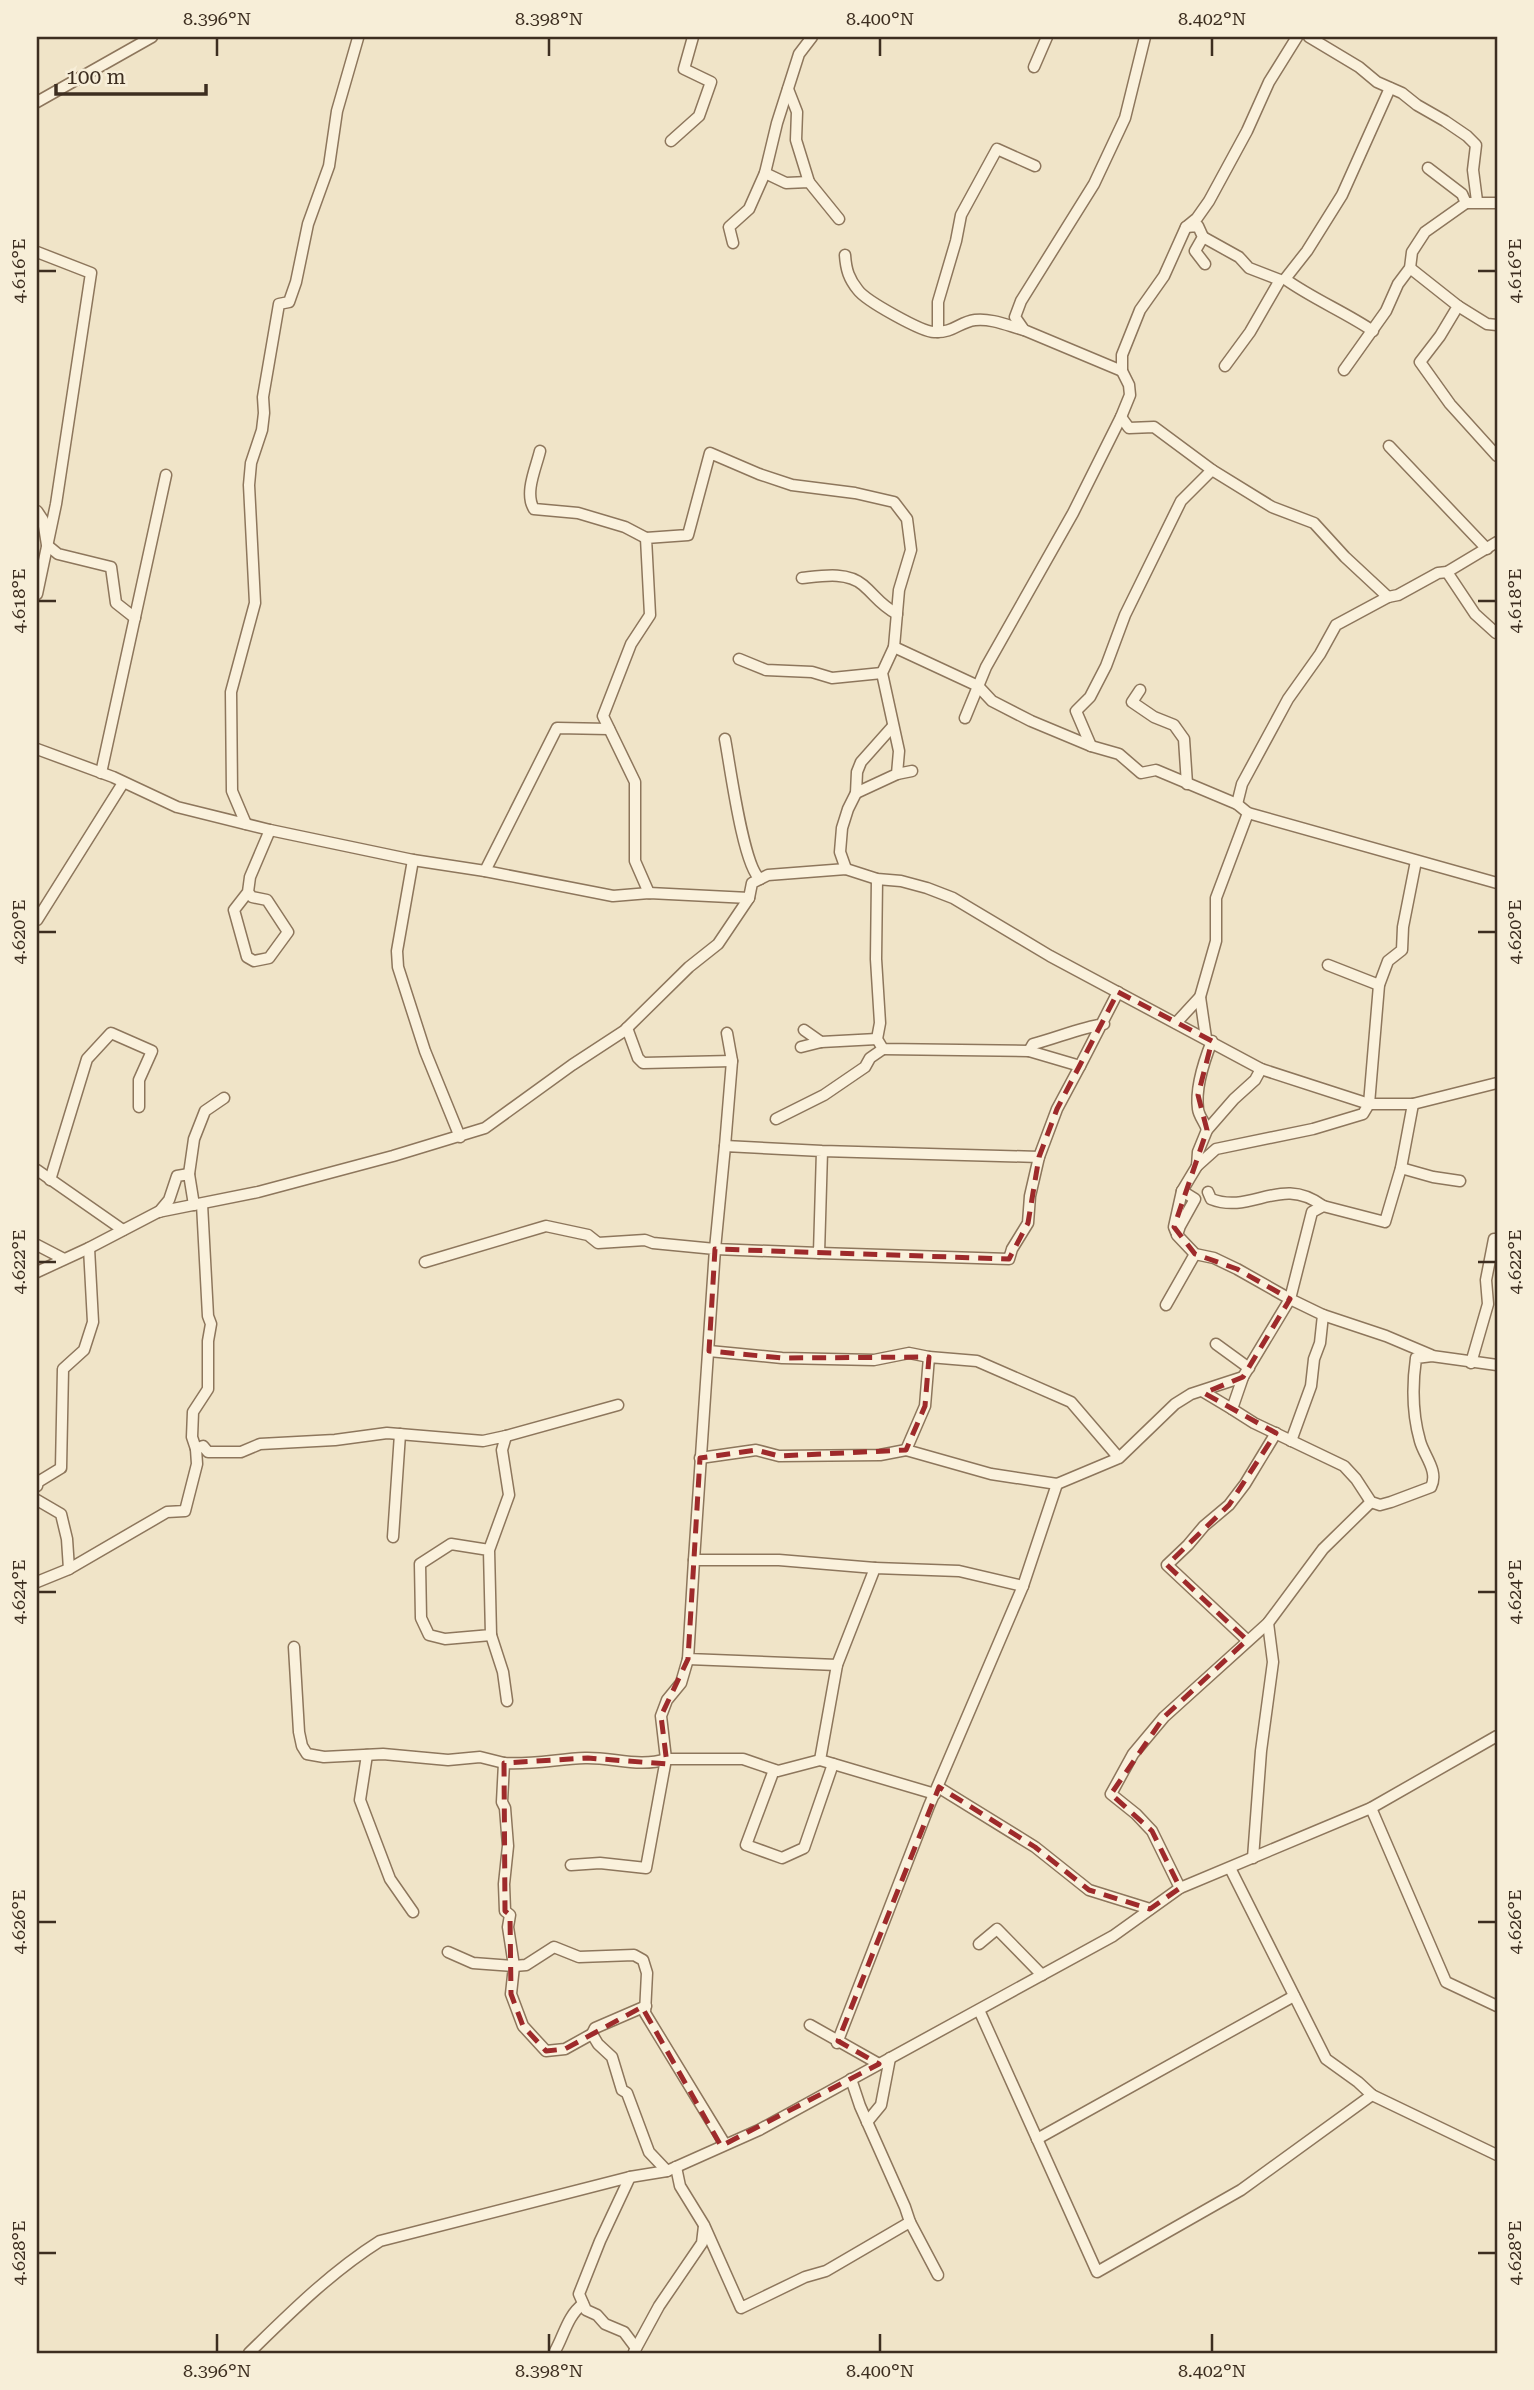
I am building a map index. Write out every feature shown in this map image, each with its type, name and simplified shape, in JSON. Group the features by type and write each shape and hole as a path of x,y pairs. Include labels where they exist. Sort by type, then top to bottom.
{"street":[{"path":"37,102 152,37"},
{"path":"671,141 699,116 711,82 684,69 693,37"},
{"path":"733,243 729,227 750,209 765,173 799,54 813,37"},
{"path":"1034,67 1047,37"},
{"path":"1024,330 1015,317 1018,309 1094,184 1125,118 1145,37"},
{"path":"965,718 1003,635 1073,513 1121,417 1130,395 1129,385 1122,371 1122,355 1140,310 1164,276 1186,227 1197,218 1209,201 1247,131 1269,82 1297,37"},
{"path":"1309,37 1467,136 1476,145 1473,170 1477,201"},
{"path":"246,824 232,791 230,692 255,603 249,516 251,463 262,430 262,397 279,304 289,302 296,282 309,224 329,166 337,111 358,38"},
{"path":"1225,366 1283,280 1307,251 1342,195 1390,88"},
{"path":"788,89 797,112 796,140 809,182 839,219"},
{"path":"938,332 938,302 961,215 997,149 1035,166"},
{"path":"1427,168 1462,194 1466,203"},
{"path":"765,173 786,183 809,182"},
{"path":"1344,370 1386,311 1398,284 1410,268 1412,252 1425,233 1466,203 1497,203"},
{"path":"1186,227 1198,226 1203,237 1240,257 1249,268 1283,280 1337,311 1351,316 1373,331"},
{"path":"1203,237 1195,251 1205,264"},
{"path":"37,252 90,274 56,504 37,594"},
{"path":"845,256 846,273 863,296 925,330 952,331 963,323 976,320 995,322 1024,330 1122,371"},
{"path":"1410,268 1458,306 1487,324 1497,325"},
{"path":"1458,306 1420,362 1450,404 1497,456"},
{"path":"1121,417 1129,428 1154,427 1212,470 1272,507 1314,523 1345,557 1388,597"},
{"path":"1389,446 1487,549"},
{"path":"540,451 530,491 530,502 534,509 578,513 625,527 646,538 688,535 710,453 792,485 855,493 894,502 907,519 911,550 898,590 894,646 882,673 899,751 897,774"},
{"path":"1091,746 1076,711 1090,697 1106,666 1125,615 1181,501 1212,470"},
{"path":"100,773 166,475"},
{"path":"37,511 43,520 47,545 58,554 111,567 116,603 135,618"},
{"path":"646,538 650,615 631,644 603,716 635,782 635,861 649,893"},
{"path":"1237,804 1242,784 1288,699 1320,654 1336,625 1388,597 1398,596 1438,573 1447,572 1497,542"},
{"path":"1447,572 1475,614 1496,633"},
{"path":"802,578 834,574 861,583 880,605 897,614"},
{"path":"894,646 978,686 992,701 1031,722 1119,754 1141,773 1156,770 1237,804 1248,813 1497,883"},
{"path":"739,659 766,670 812,672 832,678 882,673"},
{"path":"1140,690 1132,702 1174,725 1184,739 1187,784"},
{"path":"485,871 556,728 564,726 609,729"},
{"path":"846,869 840,852 842,828 856,793 860,762 893,726"},
{"path":"725,739 741,796 745,850 753,874 760,879"},
{"path":"37,749 177,807 270,831 613,896 649,893 749,898"},
{"path":"856,793 897,774 912,771"},
{"path":"37,920 123,783"},
{"path":"1176,1023 1200,997 1216,941 1216,898 1248,813"},
{"path":"248,892 252,897 267,901 288,932 269,958 254,961 247,957 234,910 248,892 250,877 270,831"},
{"path":"414,860 397,951 398,967 425,1051 460,1137"},
{"path":"1416,861 1403,927 1402,950 1388,961 1379,985 1368,1104 1363,1114 1216,1149 1197,1166 1182,1191 1195,1199 1177,1235 1195,1254 1214,1258 1290,1300 1323,1314 1386,1336 1432,1356 1497,1365"},
{"path":"37,1272 158,1212 258,1192 485,1128 626,1028 689,967 718,944 749,898 752,883 768,875 846,869 877,879 901,881 953,898 1050,956 1261,1069 1368,1104 1413,1104 1497,1083"},
{"path":"877,879 876,959 880,1023 877,1039 883,1049"},
{"path":"1328,965 1379,985"},
{"path":"425,1262 546,1226 588,1235 598,1243 645,1240 653,1244 715,1249 1009,1259 1028,1223 1030,1196 1039,1157 1057,1109 1104,1024 1118,992"},
{"path":"1200,997 1209,1040 1198,1108 1207,1130"},
{"path":"1028,1051 1033,1045 1063,1036 1081,1027 1104,1024"},
{"path":"626,1028 638,1058 643,1063 732,1061"},
{"path":"804,1030 821,1042"},
{"path":"50,1180 87,1059 111,1033 152,1051 139,1080 139,1107"},
{"path":"571,1865 600,1863 646,1868 666,1759 661,1716 667,1700 681,1684 688,1659 715,1249 732,1061 727,1033"},
{"path":"801,1047 821,1042 877,1039"},
{"path":"776,1119 824,1094 865,1067 870,1058 883,1049 1028,1051 1080,1066"},
{"path":"1197,1166 1198,1152 1207,1130 1255,1080 1261,1069"},
{"path":"37,1582 69,1569 167,1512 186,1511 197,1464 192,1437 193,1412 208,1389 208,1341 211,1324 208,1316 198,1205 189,1174 194,1139 205,1111 223,1098"},
{"path":"1208,1192 1211,1199 1221,1203 1238,1203 1279,1193 1311,1199 1323,1206 1385,1222 1401,1168 1413,1104"},
{"path":"725,1146 1039,1157"},
{"path":"819,1253 822,1151"},
{"path":"1401,1168 1460,1181"},
{"path":"37,1170 123,1230"},
{"path":"158,1212 169,1200 177,1176 189,1174"},
{"path":"1232,1409 1246,1373 1290,1300 1312,1212 1323,1206"},
{"path":"1471,1363 1488,1304 1486,1280 1494,1239"},
{"path":"37,1245 64,1259"},
{"path":"37,1486 38,1482 61,1468 63,1369 84,1350 93,1322 89,1248"},
{"path":"1166,1305 1195,1254"},
{"path":"1291,1441 1311,1386 1323,1314"},
{"path":"1216,1344 1246,1373"},
{"path":"709,1351 782,1358 874,1360 909,1353 977,1361 1071,1402 1119,1458"},
{"path":"1202,1391 1291,1441 1344,1466 1371,1502 1380,1505 1431,1487 1434,1480 1433,1470 1420,1441 1412,1381 1416,1358 1432,1356"},
{"path":"906,1450 925,1406 929,1357"},
{"path":"700,1458 756,1450 779,1456 880,1455 906,1450 991,1474 1057,1484 1119,1458 1175,1404 1191,1394 1246,1373"},
{"path":"196,1449 203,1446 208,1452 242,1452 260,1444 334,1440 387,1433 483,1441 618,1405"},
{"path":"1247,1640 1167,1564 1229,1505 1276,1433"},
{"path":"393,1537 400,1434"},
{"path":"506,1436 502,1450 509,1495 489,1550 491,1635 503,1672 508,1701"},
{"path":"838,2042 971,1705 1023,1586 1057,1484"},
{"path":"37,1500 61,1514 67,1539 69,1569"},
{"path":"1180,1888 1152,1831 1111,1794 1133,1754 1164,1717 1268,1623 1323,1549 1371,1502"},
{"path":"489,1550 451,1544 420,1564 421,1618 429,1634 445,1639 491,1635"},
{"path":"694,1560 779,1560 875,1568 959,1571 1023,1586"},
{"path":"820,1760 837,1665 875,1568"},
{"path":"1253,1858 1261,1751 1273,1662 1268,1623"},
{"path":"294,1647 299,1732 307,1754 324,1757 367,1755 449,1760 480,1757 504,1763 524,1764 588,1758 654,1763 666,1759 743,1759 778,1771 820,1760 937,1791 1035,1847 1089,1890 1150,1909"},
{"path":"688,1659 837,1665"},
{"path":"249,2353 326,2279 344,2269 352,2258 380,2241 630,2177 672,2169 759,2130 1113,1936 1180,1888 1371,1808 1497,1735"},
{"path":"367,1755 360,1800 390,1879 413,1912"},
{"path":"504,1763 502,1802 505,1808 508,1846 504,1884 505,1911 510,1915 508,1927 514,1966 512,1994 523,2026 546,2051 565,2049 592,2034 594,2028 646,2006"},
{"path":"774,1770 746,1845 782,1858 804,1848 833,1764"},
{"path":"1371,1808 1446,1982 1497,2006"},
{"path":"1230,1868 1326,2059 1371,2095 1497,2155"},
{"path":"979,1944 997,1929 1042,1975"},
{"path":"448,1952 473,1963 514,1966 526,1965 554,1948 579,1957 634,1955 643,1959 647,1973 645,2012 723,2141 721,2146"},
{"path":"1037,2139 1294,1996"},
{"path":"979,2010 1097,2273 1241,2190 1371,2095"},
{"path":"810,2025 879,2064"},
{"path":"592,2034 612,2057 622,2090 627,2093 649,2152 672,2169 704,2225 741,2308 825,2270 910,2222"},
{"path":"867,2122 881,2105 890,2058"},
{"path":"851,2079 910,2222 938,2275"},
{"path":"630,2177 579,2294 586,2310 597,2315 605,2324 624,2332 635,2351"},
{"path":"635,2351 659,2306 702,2243 704,2225"},
{"path":"554,2353 569,2318 583,2304"}],"highlighted area":[{"path":"1118,992 1212,1041 1198,1095 1207,1130 1174,1227 1195,1254 1237,1269 1290,1299 1243,1377 1204,1393 1276,1433 1229,1505 1167,1565 1247,1640 1164,1717 1111,1794 1152,1831 1180,1888 1150,1909 1089,1890 1035,1847 939,1787 838,2041 879,2064 721,2146 642,2007 565,2049 546,2051 523,2026 511,1994 510,1915 505,1911 504,1763 588,1758 667,1764 661,1716 688,1659 700,1458 756,1450 779,1456 906,1450 925,1406 929,1357 782,1358 709,1351 715,1249 1009,1259 1028,1223 1039,1157 1057,1109"}]}
